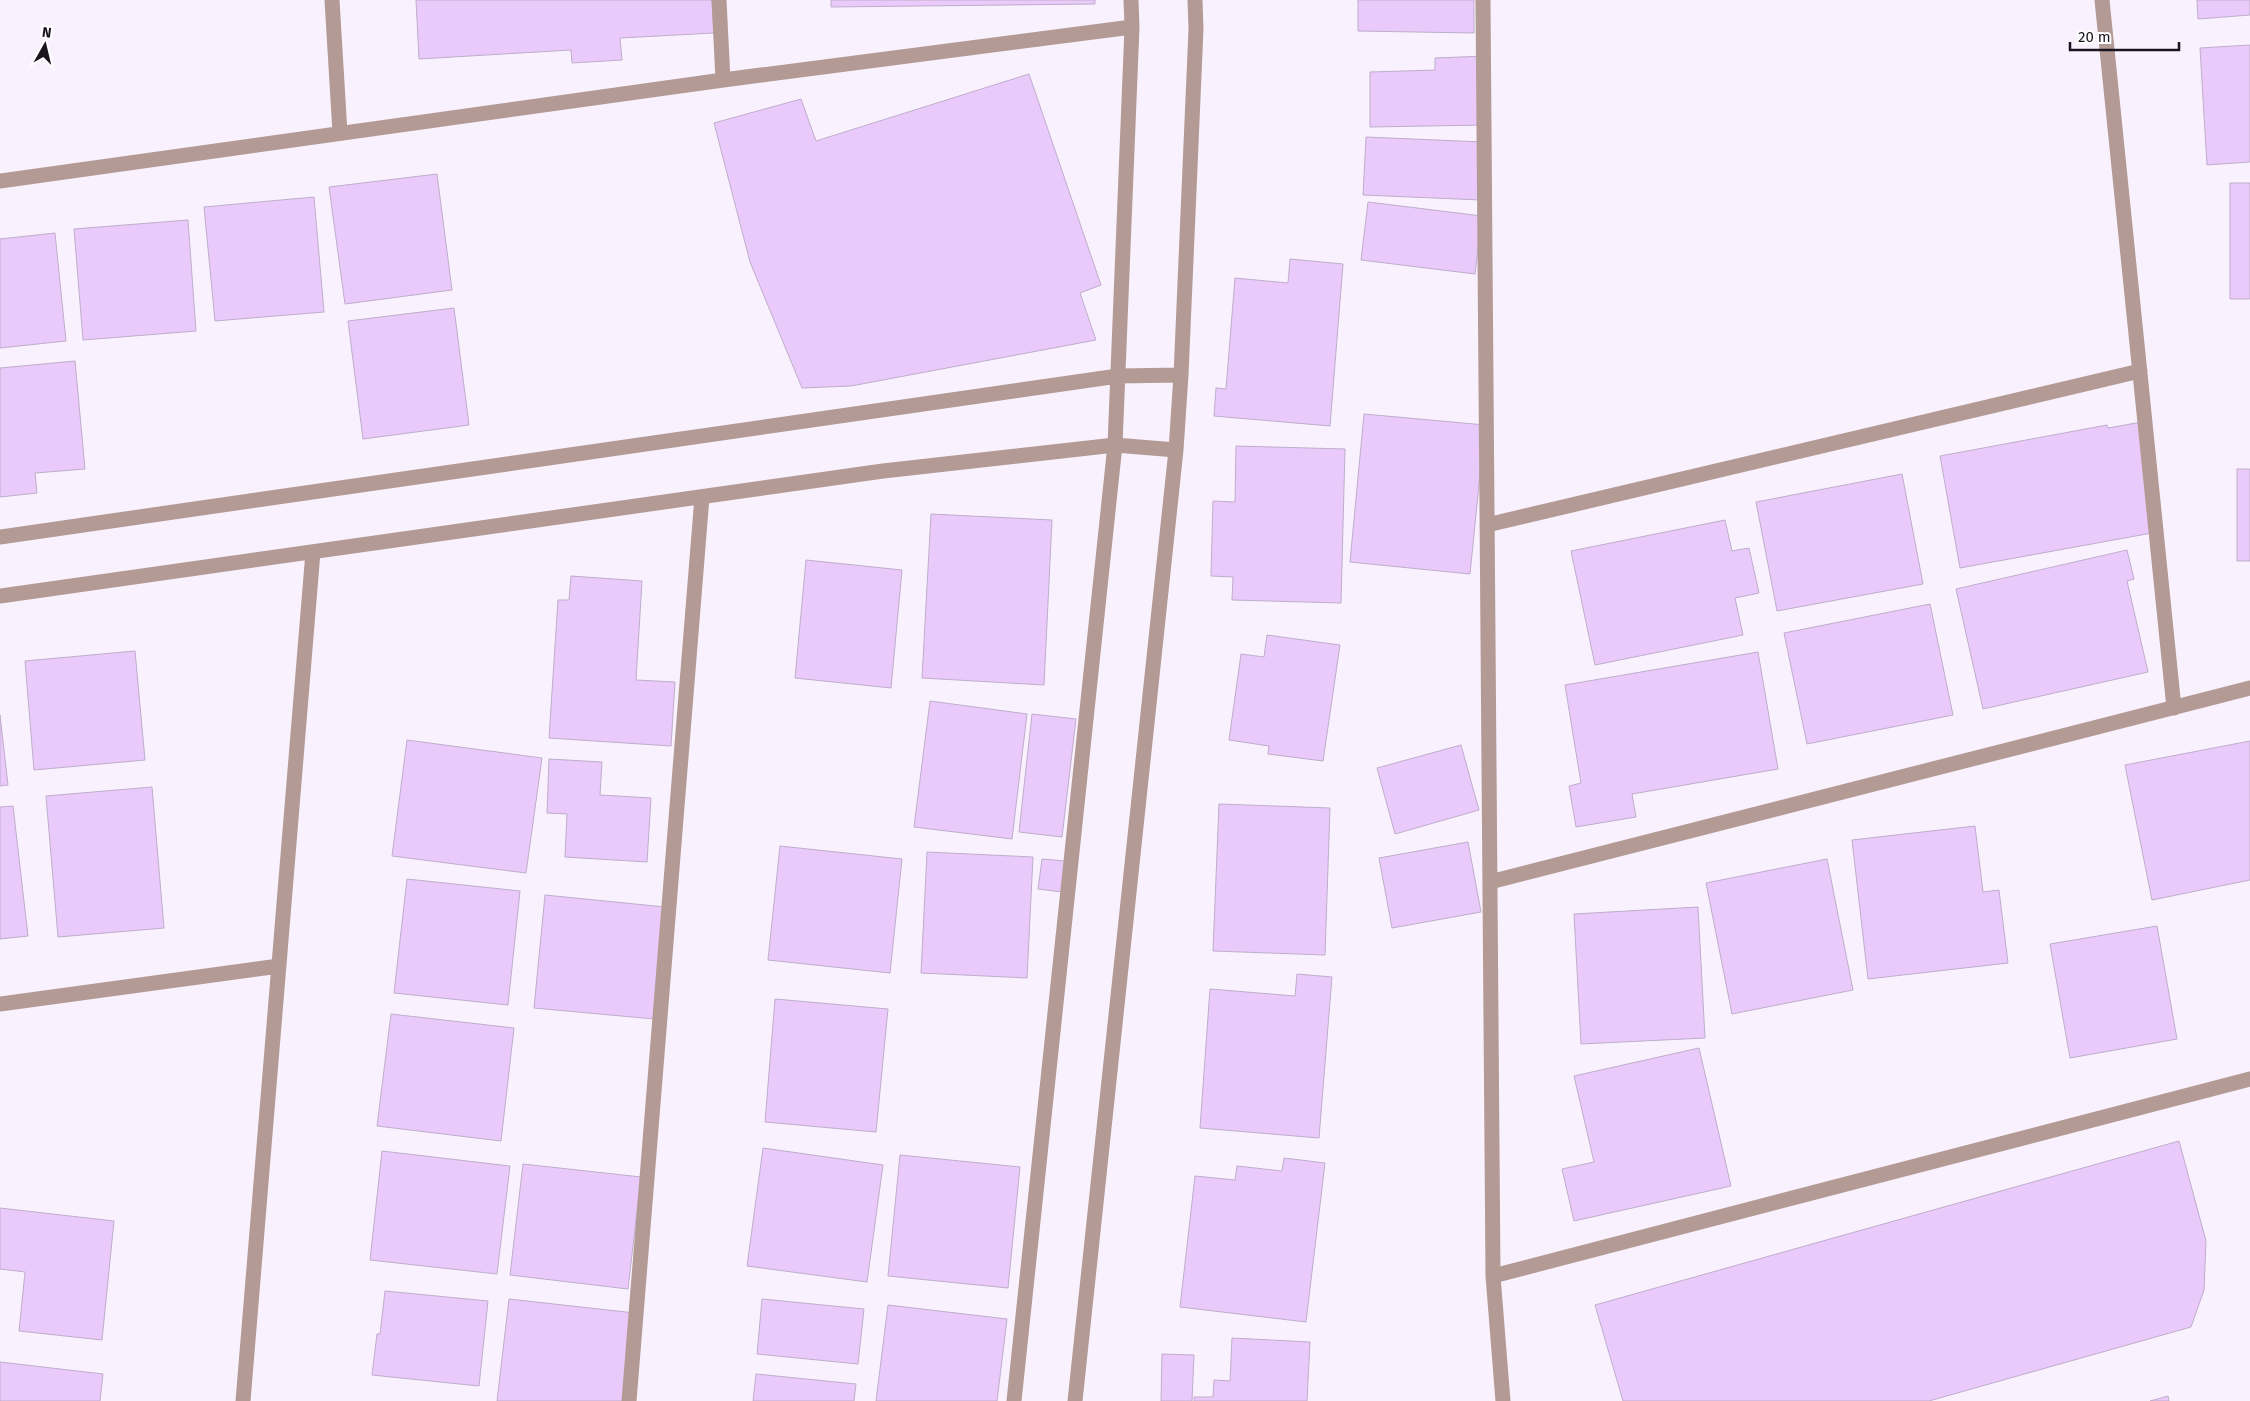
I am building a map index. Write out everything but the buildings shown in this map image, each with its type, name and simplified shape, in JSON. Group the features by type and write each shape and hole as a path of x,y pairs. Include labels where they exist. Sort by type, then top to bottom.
{"street":[{"path":"332,0 340,132"},
{"path":"719,0 723,80"},
{"path":"1014,1401 1115,445 1132,27 1131,0"},
{"path":"1076,1401 1176,450 1196,30 1195,0"},
{"path":"1483,0 1493,1276 1503,1401"},
{"path":"2102,0 2174,708"},
{"path":"0,181 340,132 1132,27"},
{"path":"1487,525 2140,371"},
{"path":"0,537 1118,376 1181,375"},
{"path":"0,596 883,471 1115,445 1176,450"},
{"path":"629,1401 702,497"},
{"path":"243,1401 313,552"},
{"path":"1490,882 2250,688"},
{"path":"0,1004 279,966"},
{"path":"1493,1276 2250,1079"}]}
